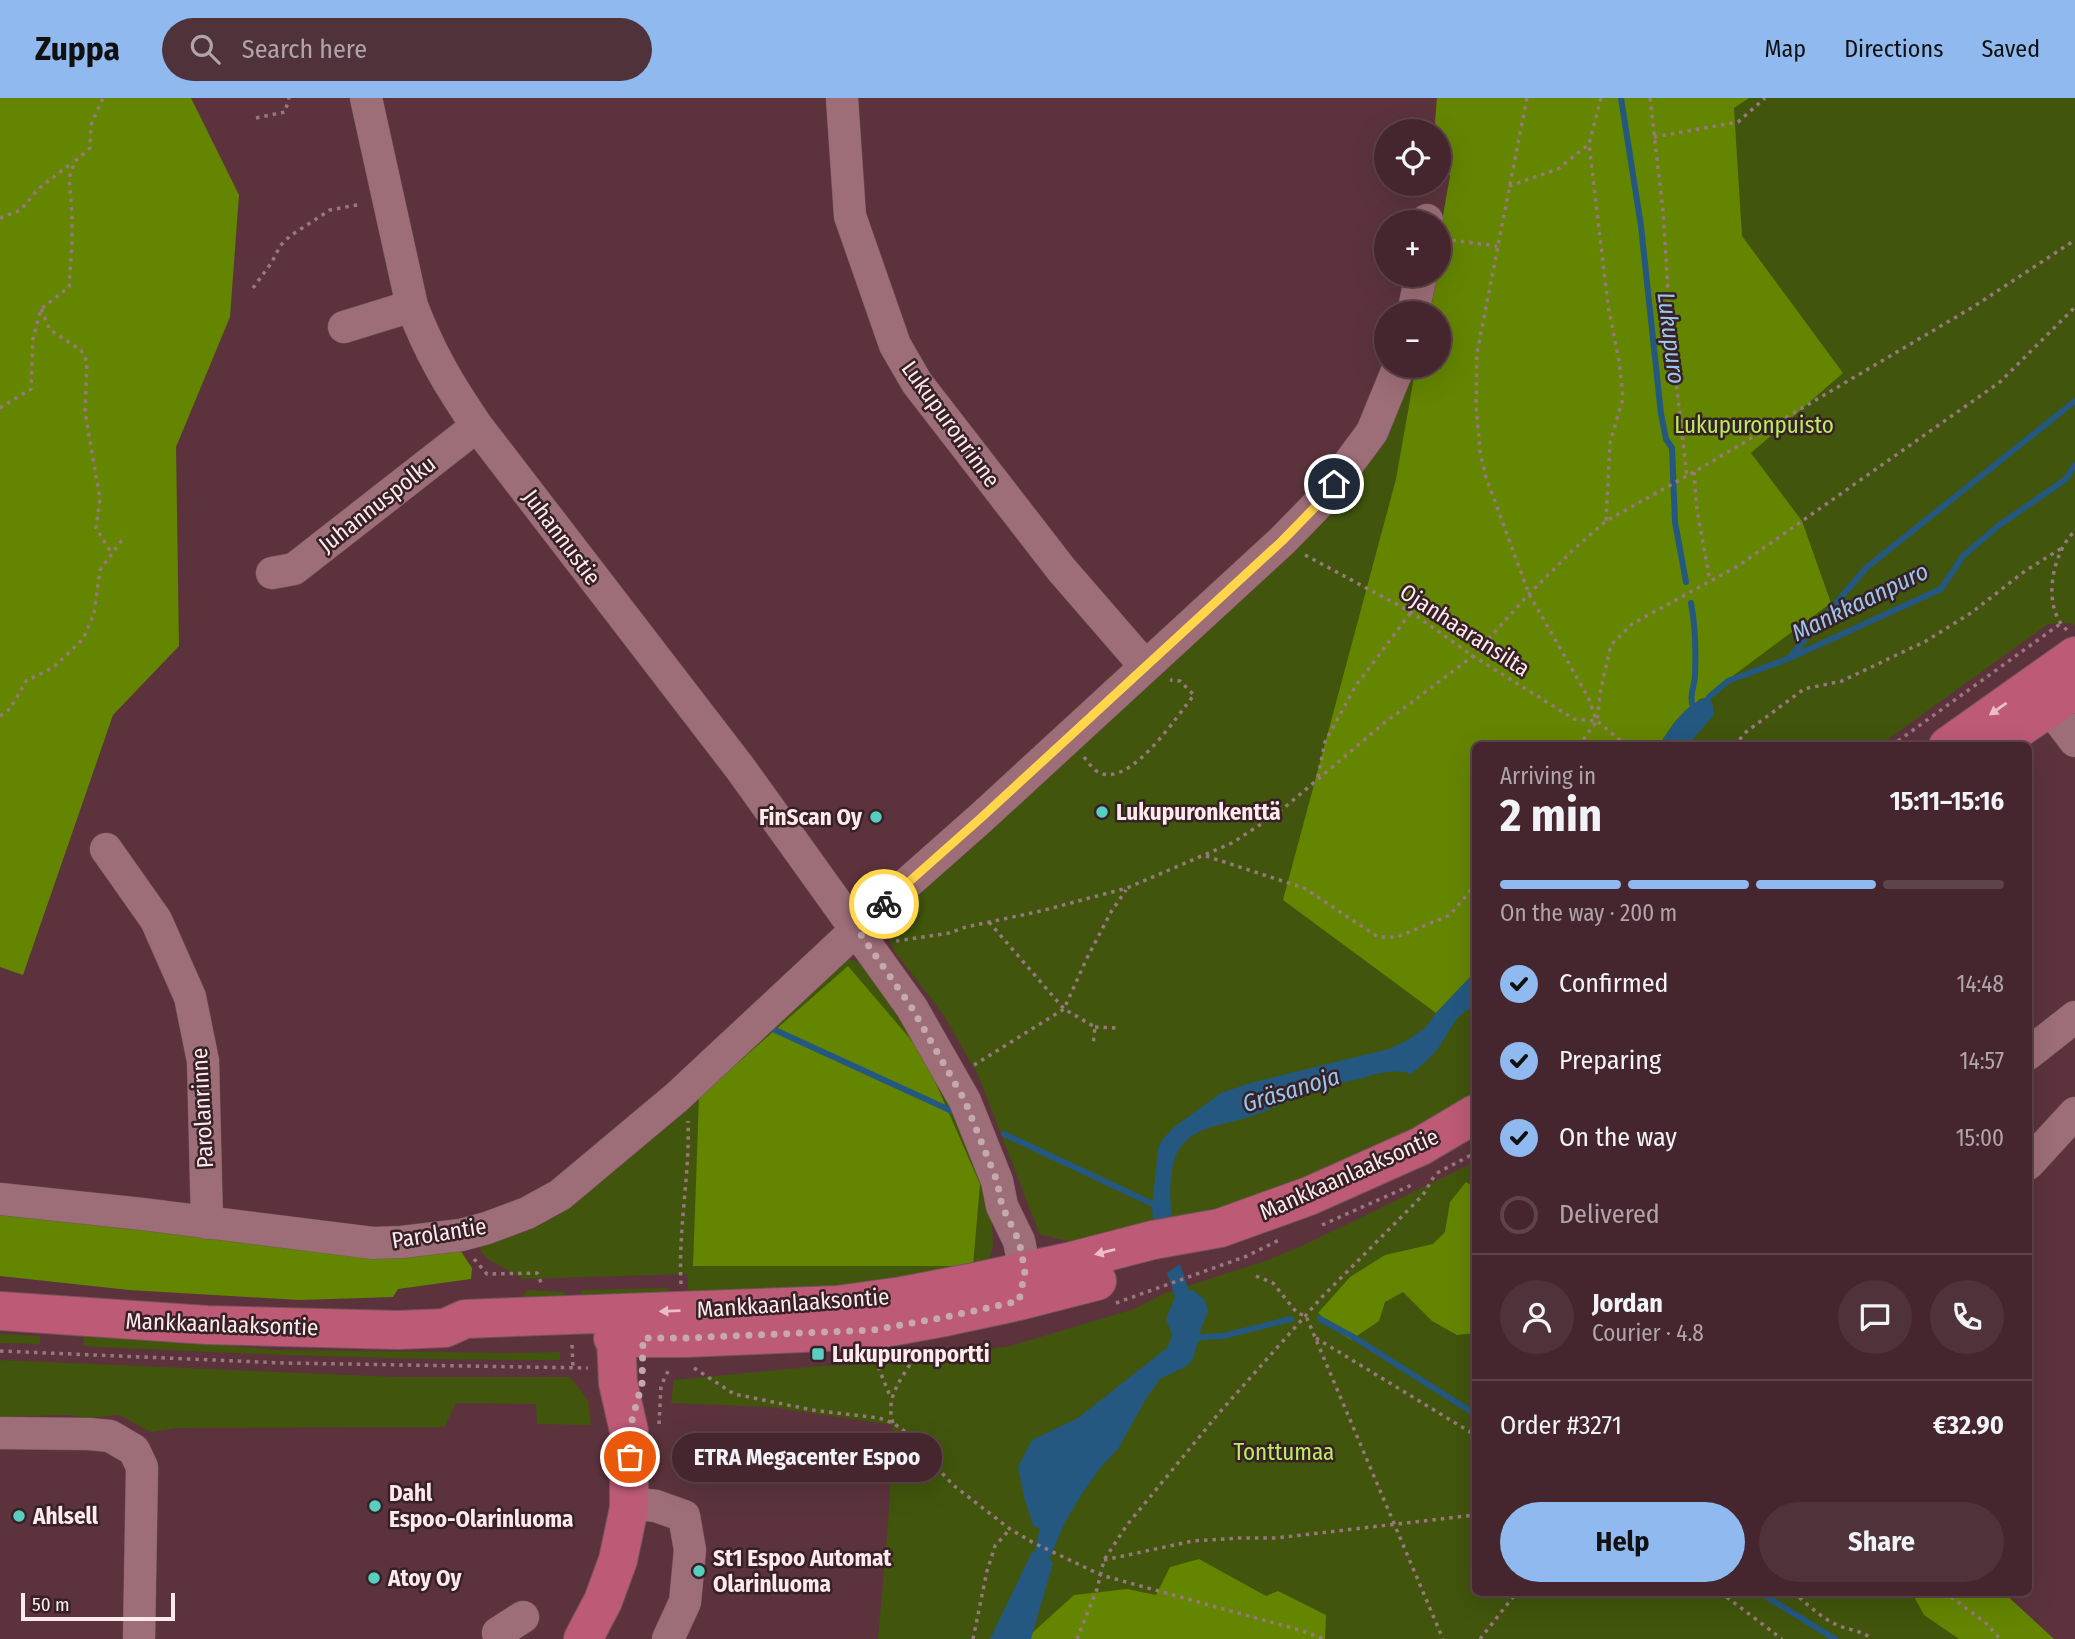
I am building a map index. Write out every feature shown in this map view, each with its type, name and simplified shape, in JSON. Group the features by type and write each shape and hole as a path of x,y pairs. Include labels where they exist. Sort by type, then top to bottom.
{"main road":[{"path":"1956,742 2066,685"},
{"path":"1998,742 2066,685"},
{"name":"Mankkaanlaaksontie","path":"0,1311 207,1325 398,1330 445,1328 465,1319 629,1330 684,1338 873,1330 946,1317 1016,1283 1129,1272 1177,1256 1220,1228 1309,1196 1396,1158 1472,1116"},
{"path":"583,1639 603,1601 618,1560 630,1503 629,1431 642,1384 629,1330"}],"street":[{"name":"Juhannustie","path":"366,98 412,306 445,379 477,426 871,936"},
{"name":"Lukupuronrinne","path":"842,98 850,216 895,345 917,383 1061,569 1147,664"},
{"path":"344,327 412,306"},
{"name":"Parolantie","path":"0,1199 373,1243 461,1235 527,1213 560,1195 871,936 1068,737 1282,541 1320,502 1371,432 1394,378"},
{"name":"Juhannuspolku","path":"272,573 294,569 477,426"},
{"path":"2066,685 2075,741"},
{"name":"Parolanrinne","path":"106,849 156,920 190,997 203,1061 207,1223"},
{"path":"871,936 965,1101 997,1181 1002,1206 1019,1241 1016,1283"},
{"path":"2032,1051 2075,1017"},
{"path":"2032,1160 2075,1113"},
{"path":"0,1433 110,1436 134,1450 142,1467 139,1639"},
{"path":"630,1503 656,1506 684,1516 690,1550 685,1602 668,1639"}],"path":[{"path":"0,218 21,210 38,189 90,148 91,125 103,98"},
{"path":"256,118 285,113 289,98"},
{"path":"1527,98 1477,353 1479,452 1529,594 1588,696 1597,721"},
{"path":"1601,98 1589,144 1608,305 1623,398 1610,443 1606,521"},
{"path":"1650,98 1663,211 1671,337 1687,477"},
{"path":"1654,137 1738,122 1765,98"},
{"path":"1509,186 1558,169 1589,144"},
{"path":"0,408 31,389 33,339 41,309 69,287 72,213 69,178 75,161"},
{"path":"253,288 272,262 279,246 290,236 330,210 388,199"},
{"path":"1451,233 1497,246"},
{"path":"871,936 949,933 966,926 1041,911 1127,888 1231,843 1278,813 1383,724 1473,656 1529,594 1606,521 1687,477 1973,307 2075,240"},
{"path":"1581,742 1597,721 1611,645 1632,624 1738,566 2000,382 2075,307"},
{"path":"41,309 50,330 81,350 87,362 85,412 100,499 96,528 112,554"},
{"path":"1694,472 1697,510 1710,581"},
{"path":"1897,742 2060,625 2053,611 2052,591 2057,561 2066,539 2075,531"},
{"path":"0,716 10,709 26,681 54,667 83,639 94,614 100,570 125,536"},
{"name":"Ojanhaaransilta","path":"1282,541 1411,612 1473,656 1574,719 1597,721 1622,742"},
{"path":"1737,742 1746,732 1804,689 1842,681 1926,641 1971,613 2025,571 2062,548"},
{"path":"1317,779 1325,742 1354,687 1411,612"},
{"path":"1068,737 1096,772 1106,775 1125,771 1143,757 1194,695 1180,681 1164,680 1147,664"},
{"path":"1204,855 1304,888 1378,937 1397,937 1450,915 1472,889"},
{"path":"968,1068 1064,1009 1087,958 1127,888"},
{"path":"989,922 1064,1009 1095,1027 1117,1028"},
{"path":"1093,1045 1095,1027"},
{"path":"677,1097 688,1114 689,1138 682,1210 681,1282"},
{"path":"1077,1639 1104,1560 1127,1525 1219,1413 1322,1297 1423,1195 1436,1173 1472,1155"},
{"path":"469,1252 488,1274 537,1273 543,1287"},
{"path":"1256,1276 1273,1283 1297,1313 1306,1317 1443,1639"},
{"path":"1314,1336 1472,1433"},
{"path":"0,1351 284,1363 587,1368"},
{"path":"890,1397 917,1353"},
{"path":"875,1359 890,1397 889,1412 893,1423"},
{"path":"685,1362 734,1394 812,1410 879,1418 893,1423 903,1430 953,1485 1010,1529 1101,1575 1291,1627 1324,1639"},
{"path":"1104,1560 1193,1541 1276,1538 1472,1515"},
{"path":"973,1639 995,1546 1010,1529"},
{"path":"1480,1639 1514,1596"},
{"path":"1725,1596 1782,1639"},
{"path":"1798,1596 1837,1626 1855,1630 1872,1639"},
{"path":"1949,1596 1986,1623 2000,1639"}],"green space":[{"path":"0,98 191,98 239,195 230,317 176,447 179,646 113,715 23,975 0,967"},
{"name":"Lukupuronpuisto","path":"1437,98 2075,98 2075,626 2071,623 2048,624 1884,742 1472,742 1472,1099 1296,1187 1078,1254 1069,1241 1041,1235 1038,1230 979,1077 943,1014 895,952 889,938 890,928 896,918 897,909 1280,558 1400,378 1451,378 1451,301 1439,301 1439,287 1451,287 1451,210 1444,210 1446,196 1451,196 1451,119 1435,119"},
{"path":"1437,98 1749,98 1734,108 1742,236 1843,373 1751,453 1802,521 1831,603 1730,678 1709,697 1700,699 1674,723 1661,742 1472,742 1472,975 1436,1013 1283,900 1396,479 1414,378 1451,378 1451,301 1427,301 1430,287 1451,287 1451,210 1444,210 1446,196 1451,196 1451,119 1435,119"},
{"path":"850,960 864,963 929,1050 991,1201 993,1246 988,1263 976,1273 689,1301 687,1274 523,1279 488,1259 481,1252 480,1244 838,962"},
{"path":"848,966 923,1054 980,1184 973,1266 693,1266 699,1097"},
{"name":"Tonttumaa","path":"1472,1163 1472,1596 2007,1596 2054,1639 878,1639 893,1425 770,1407 671,1403 674,1380 820,1366 901,1363 1010,1346 1134,1309 1165,1293 1265,1261"},
{"path":"1466,1182 1472,1185 1472,1333 1457,1335 1432,1321 1403,1292 1385,1302 1379,1321 1351,1340 1318,1313 1350,1277 1385,1255 1433,1244 1445,1232 1450,1202"},
{"path":"0,1209 458,1247 472,1268 471,1279 398,1289 393,1297 299,1300 129,1290 0,1276"},
{"path":"667,1288 672,1294 580,1304 581,1290"},
{"path":"528,1290 563,1292 568,1296 522,1300"},
{"path":"0,1334 40,1336 40,1344 0,1343"},
{"path":"84,1337 276,1350 560,1352 560,1360 202,1352 83,1346"},
{"path":"0,1360 396,1377 570,1377 588,1400 591,1425 537,1424 536,1404 456,1403 444,1427 178,1428 151,1432 119,1415 88,1418 69,1415 0,1417"},
{"path":"1199,1559 1266,1596 1278,1591 1326,1615 1325,1639 1031,1639 1031,1634 1074,1595 1127,1589 1156,1595 1170,1567"},
{"path":"1914,1596 2007,1596 2054,1639 1959,1639 1924,1615"}],"water":[{"path":"1709,697 1713,716 1691,742 1661,742 1686,710"},
{"name":"Gräsanoja","path":"1472,975 1472,1007 1458,1018 1436,1051 1411,1074 1385,1072 1327,1087 1190,1137 1183,1144 1174,1162 1170,1196 1173,1228 1154,1229 1152,1209 1158,1149 1174,1127 1221,1093 1250,1083 1389,1049 1425,1028"},
{"path":"1180,1264 1189,1291 1193,1290 1205,1300 1208,1311 1193,1359 1187,1366 1160,1379 1118,1449 1100,1468 1064,1524 1049,1560 1053,1562 1031,1639 990,1639 1032,1552 1034,1553 1040,1529 1033,1525 1018,1467 1032,1440 1078,1418 1168,1347 1172,1334 1166,1319 1175,1297 1167,1273"}],"waterway":[{"name":"Lukupuro","path":"1621,98 1641,226 1661,414 1666,439 1672,448 1675,522 1686,582"},
{"path":"1791,656 1866,568 2075,401"},
{"name":"Mankkaanpuro","path":"1709,697 1728,681 1790,658 1941,589 1963,556 1998,526 2066,479 2075,465"},
{"name":"Lukupuro","path":"1691,603 1695,648 1693,708"},
{"path":"775,1030 954,1112"},
{"path":"1004,1134 1157,1206"},
{"path":"1194,1341 1200,1337 1223,1336 1291,1319"},
{"path":"1320,1319 1472,1412"},
{"path":"1765,1596 1835,1639"}],"way so far":[{"path":"630,1457 629,1431 642,1384 643,1338 873,1330 1019,1301 1025,1271 1019,1241 1002,1206 997,1181 965,1101 912,1008 857,929 884,904"}],"place":[{"name":"Lukupuronkenttä","path":"1102,812"},
{"name":"FinScan Oy","path":"876,817"},
{"name":"Lukupuronportti","path":"818,1354"},
{"name":"ETRA Megacenter Espoo","path":"630,1457"},
{"name":"Dahl Espoo-Olarinluoma","path":"375,1506"},
{"name":"Ahlsell","path":"19,1516"},
{"name":"St1 Espoo Automat Olarinluoma","path":"699,1571"},
{"name":"Atoy Oy","path":"374,1578"}],"route":[{"path":"884,904 1282,541 1334,484"}]}
